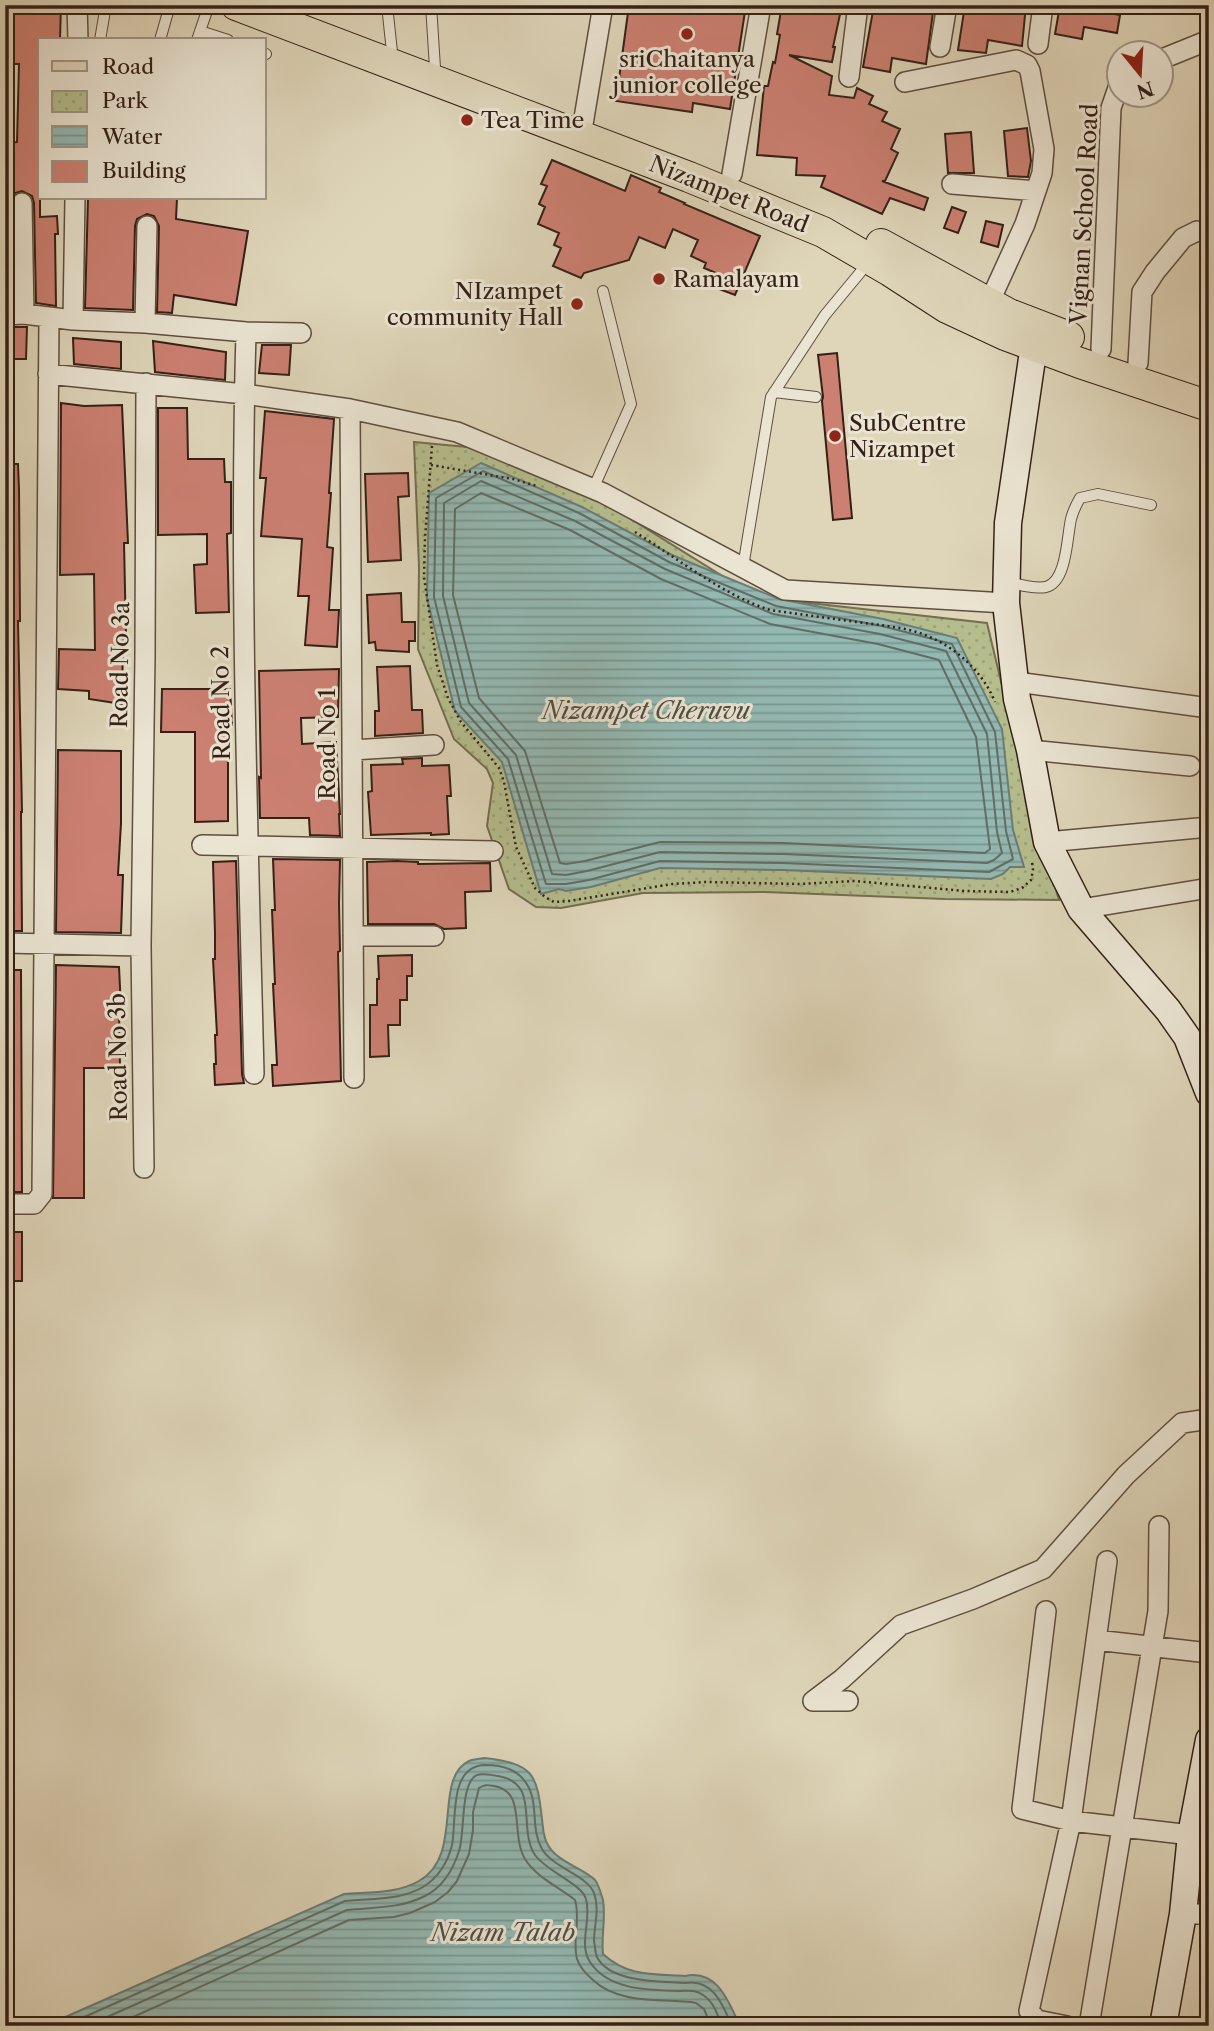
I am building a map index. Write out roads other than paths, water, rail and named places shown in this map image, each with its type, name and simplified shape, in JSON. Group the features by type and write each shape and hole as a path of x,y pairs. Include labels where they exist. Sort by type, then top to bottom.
{"main road":[{"name":"Nizampet Road","path":"236,5 409,61 732,174 882,244 934,286 947,308 1005,335 1209,406"},
{"name":"Nizampet Road","path":"268,5 823,232 871,260 934,286 989,303 1009,314 1209,387"}],"street":[{"path":"77,5 78,38"},
{"path":"583,124 603,5"},
{"path":"732,174 761,5"},
{"path":"849,77 858,5"},
{"path":"940,47 947,5"},
{"path":"1038,44 1043,5"},
{"path":"1176,53 1209,40"},
{"path":"905,82 1016,60 1027,65 1030,71 1044,149 1042,173 1025,224 989,303"},
{"name":"Vignan School Road","path":"1101,349 1111,108"},
{"path":"952,184 1035,191"},
{"path":"73,320 75,200"},
{"path":"22,202 15,315 246,332 301,333"},
{"path":"145,323 147,226"},
{"path":"1138,363 1142,292 1183,237 1197,231 1209,233"},
{"path":"5,1204 34,1204 42,1194 49,318"},
{"name":"Road No 2","path":"246,332 244,655 254,1074"},
{"path":"1034,345 1008,523 1007,593 1017,699 1030,750 1038,849 1082,909 1168,1010 1187,1037 1209,1093"},
{"path":"48,374 244,394 349,409 457,432 593,489 785,590 1007,593"},
{"name":"Road No 3a","path":"141,946 146,383"},
{"name":"Road No 1","path":"349,409 354,1078"},
{"path":"1016,682 1209,708"},
{"path":"352,750 434,745"},
{"path":"1030,750 1190,765"},
{"path":"1038,849 1209,827"},
{"path":"202,845 493,851"},
{"path":"1082,909 1209,888"},
{"path":"353,936 434,936"},
{"path":"5,943 141,946"},
{"name":"Road No 3b","path":"141,946 144,1168"},
{"path":"848,1701 813,1701 842,1679 901,1625 1043,1569 1126,1475 1182,1423 1209,1419"},
{"path":"1089,2026 1158,1611 1159,1526"},
{"path":"1068,2026 1037,2020 1029,2011 1071,1821 1107,1561"},
{"path":"1046,1611 1022,1809 1071,1821 1191,1835"},
{"path":"1096,1640 1209,1653"},
{"path":"1163,2026 1196,1914 1191,1835 1209,1740"}],"lane":[{"path":"100,38 106,5"},
{"path":"161,38 170,5"},
{"path":"209,5 199,35 216,38"},
{"path":"387,5 409,61"},
{"path":"409,61 431,5"},
{"path":"744,561 771,397 825,315 871,260"},
{"path":"593,489 631,404 603,291"},
{"path":"774,392 816,397"},
{"path":"1007,593 1044,587 1056,580 1061,571 1071,519 1080,498 1098,494 1151,505"}],"water":[{"name":"Nizampet Cheruvu","path":"481,463 582,507 672,555 779,599 883,619 957,638 1002,729 1013,830 1024,867 1010,867 1003,874 991,879 660,868 591,887 566,891 559,889 541,894 502,762 455,711 427,598 429,493"},
{"name":"Nizam Talab","path":"485,1758 513,1764 530,1774 538,1791 548,1845 557,1856 596,1882 604,1907 603,1954 631,1971 706,1978 721,1990 740,2026 45,2026 344,1894 392,1890 419,1881 433,1869 441,1854 452,1784 458,1770 469,1761"}],"place":[{"name":"sriChaitanya junior college","path":"687,34"},
{"name":"Tea Time","path":"467,120"},
{"name":"Ramalayam","path":"659,279"},
{"name":"NIzampet community Hall","path":"577,304"},
{"name":"SubCentre Nizampet","path":"835,436"}]}
